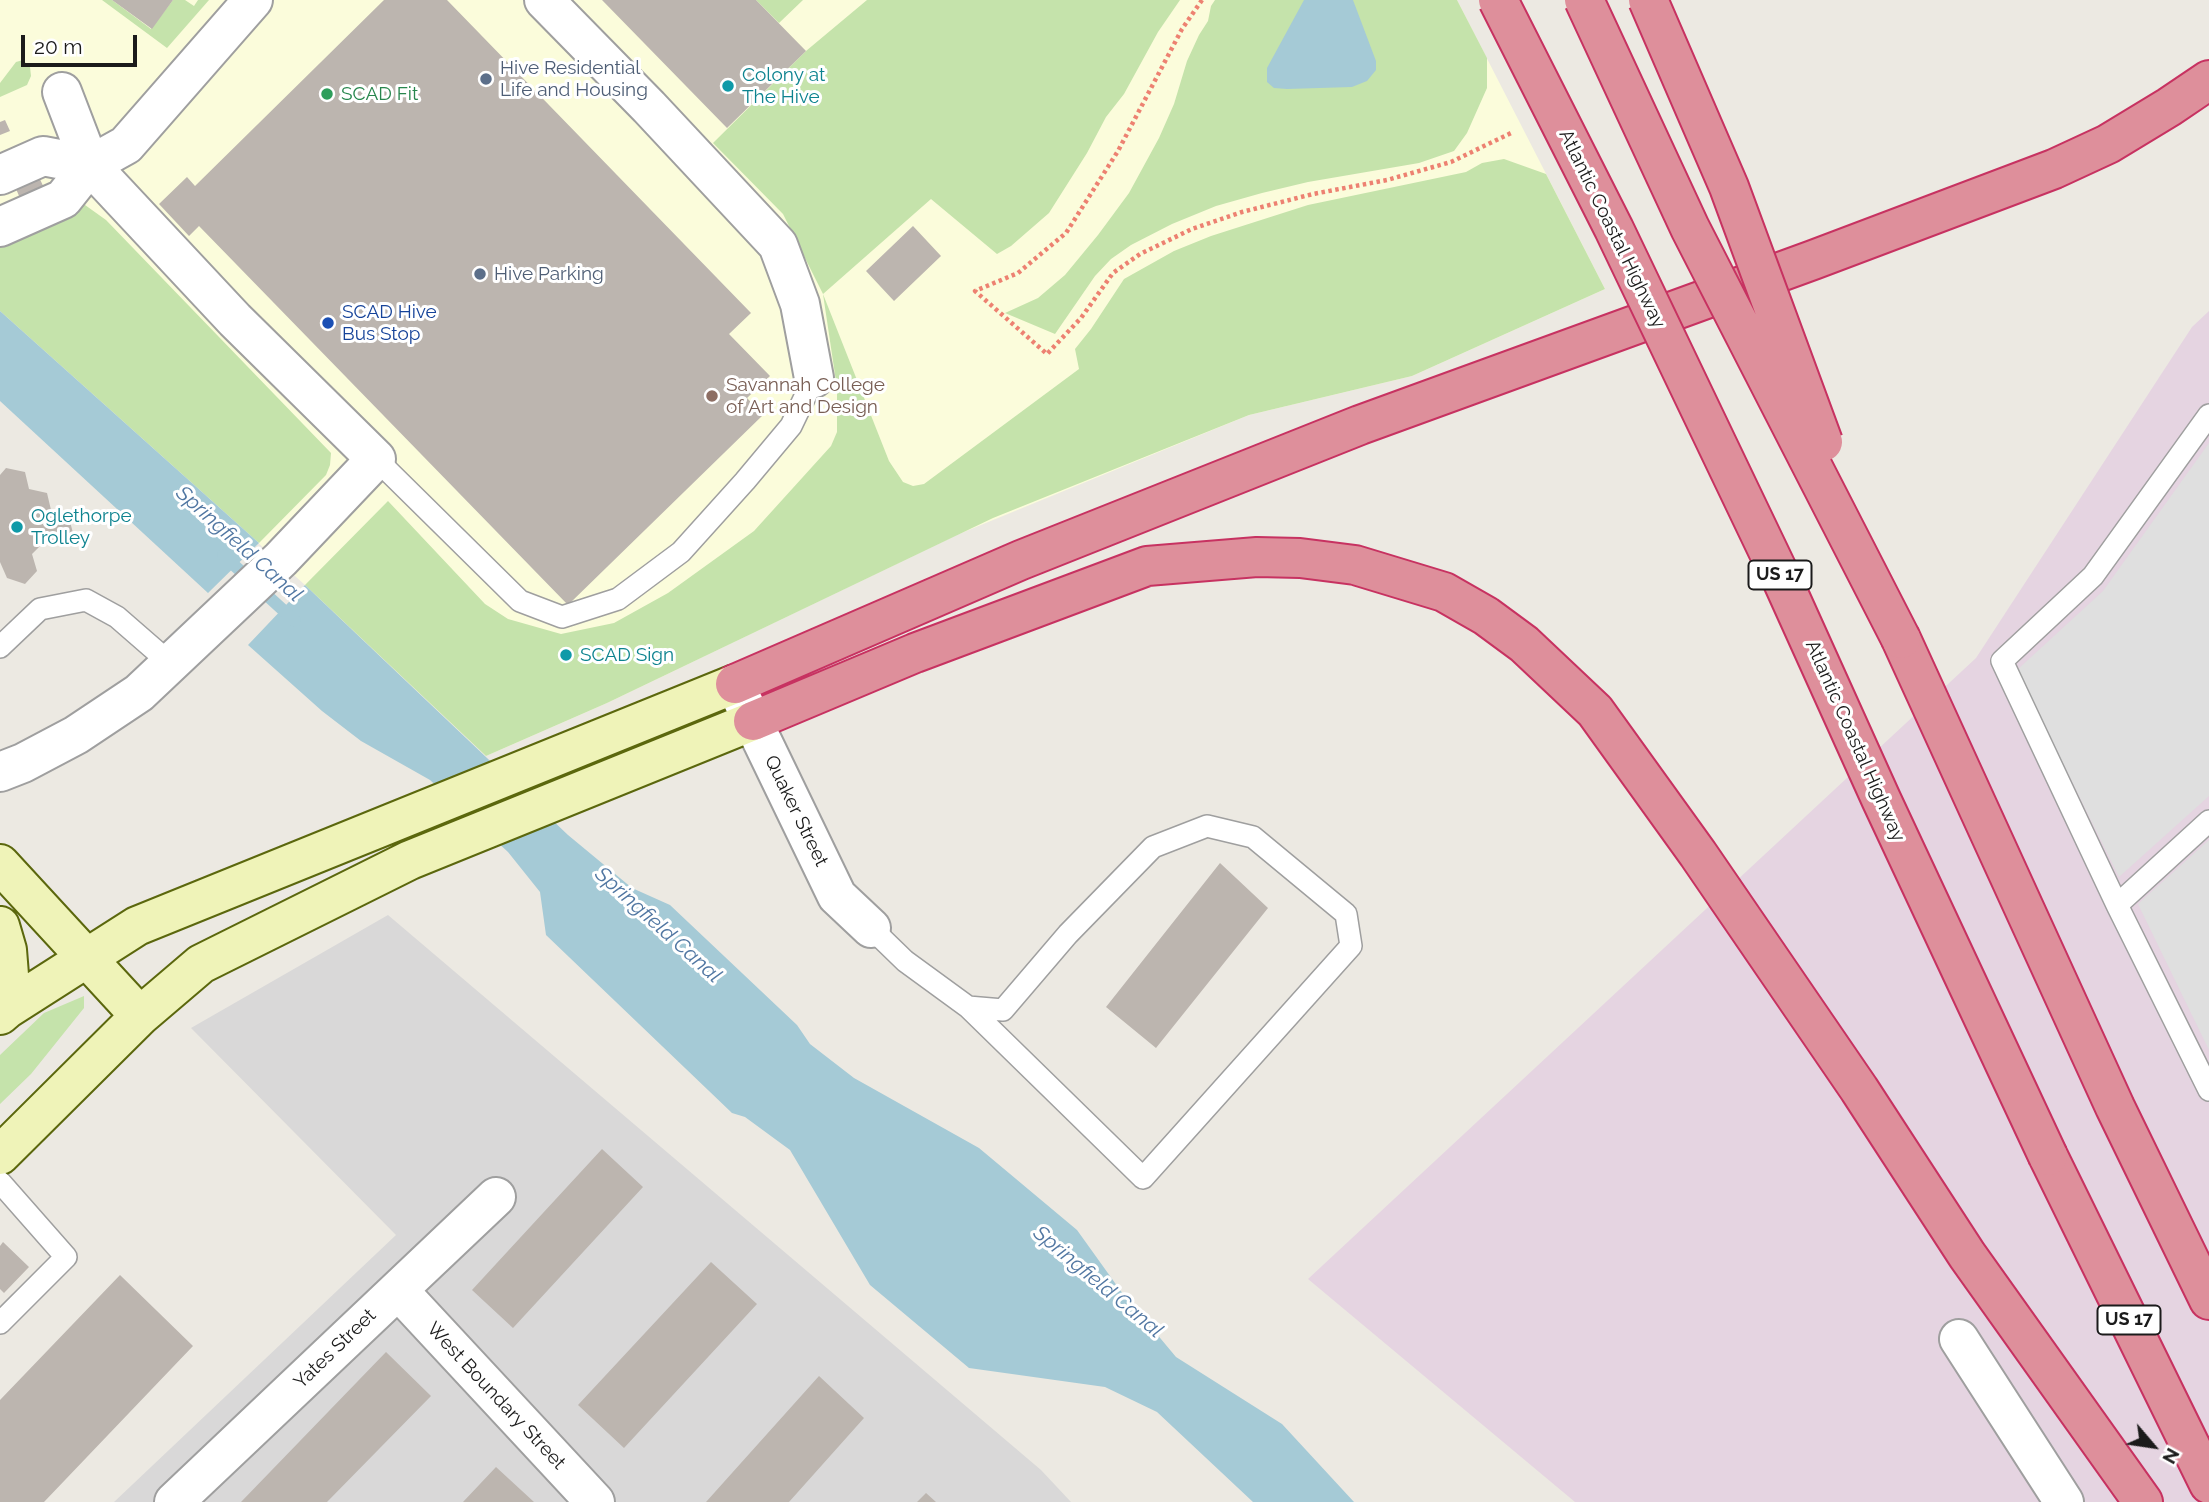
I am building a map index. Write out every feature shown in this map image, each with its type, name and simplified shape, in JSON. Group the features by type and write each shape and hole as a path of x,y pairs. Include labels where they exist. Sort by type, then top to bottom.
{"highway":[{"name":"Atlantic Coastal Highway","path":"1498,0 1614,229 1777,569 2048,1156 2209,1484"},
{"path":"1584,0 1690,228 1900,639 2115,1107 2209,1300"},
{"path":"1647,0 1729,187 1900,639"},
{"path":"735,684 1021,560 1347,430 2054,169 2108,144 2209,80"},
{"path":"753,721 915,653 1147,566 1257,557 1300,558 1355,565 1444,592 1486,616 1524,644 1595,710 1859,1088 1967,1255 2143,1502"}],"main road":[{"path":"3,1012 137,926 735,684"},
{"path":"0,1155 140,1017 201,964 410,860 753,721"},
{"path":"0,864 140,1017"},
{"path":"0,926 9,975 3,1012"}],"street":[{"path":"0,227 63,199 90,165 126,145 253,0"},
{"path":"544,0 778,244 800,304 814,378"},
{"path":"0,772 76,735 139,694 281,559 376,459 235,320 90,165 62,92"},
{"path":"0,175 43,156 90,165"},
{"name":"Quaker Street","path":"735,684 837,896 871,928"},
{"name":"Yates Street","path":"174,1502 496,1198"},
{"name":"West Boundary Street","path":"398,1290 595,1502"},
{"path":"1959,1339 2064,1502"}],"lane":[{"path":"376,459 520,601 562,617 618,599 681,552 791,426 814,378"},
{"path":"2209,415 2093,576 2002,661 2209,1090"},
{"path":"0,648 40,609 86,600 117,617 171,664"},
{"path":"2118,905 2209,821"},
{"path":"871,928 905,961 968,1007 1143,1178 1351,946 1346,914 1254,836 1207,826 1153,847 1068,934 1003,1010 968,1007"},
{"path":"0,1182 66,1257 0,1323"}],"path":[{"path":"1202,0 1182,29 1118,151 1066,233 1018,272 975,291 1047,354 1081,318 1113,273 1140,254 1171,239 1241,212 1313,194 1387,180 1451,162 1511,133"}],"shaded area":[{"name":"Savannah College of Art and Design","path":"0,0 1457,0 1605,289 1412,376 1249,415 959,534 607,703 486,756 305,585 0,311"},
{"path":"2209,311 2209,1502 1575,1502 1308,1279 1976,658 2192,327"},
{"path":"2209,443 2209,796 2119,877 2017,670 2103,591"},
{"path":"2209,840 2209,1050 2138,904"},
{"path":"388,915 1041,1470 1071,1502 114,1502 396,1235 191,1028"}],"green space":[{"path":"102,0 112,0 151,29 173,0 185,0 194,6 198,0 209,0 167,48"},
{"path":"756,0 803,0 779,23"},
{"path":"867,0 1180,0 1049,213 1011,246 997,254 931,199 823,294 783,214 713,143 806,51"},
{"path":"1215,0 1457,0 1487,58 1487,88 1467,133 1454,151 1419,163 1308,182 1262,193 1216,206 1172,224 1131,245 1111,259 1095,276 1055,334 1005,313 1038,298 1065,275 1129,193 1159,138 1174,104 1187,61 1208,21"},
{"path":"23,60 30,67 31,76 27,85 0,97 0,83 16,62"},
{"path":"1504,159 1546,174 1605,289 1412,376 1249,415 993,518 607,703 486,756 305,585 388,501 485,604 508,619 561,634 614,623 668,593 754,531 831,446 837,432 837,388 823,294 889,461 903,482 913,486 924,484 1079,369 1075,349 1124,279 1174,251 1211,236 1308,205 1466,172 1482,163"},
{"path":"85,205 106,220 331,453 326,475 259,543 0,311 0,242 77,206"},
{"path":"84,996 84,1008 31,1074 0,1104 0,1055 44,1013"}],"water":[{"path":"1304,0 1353,0 1376,61 1376,70 1367,81 1352,87 1287,89 1274,88 1267,82 1267,68"},
{"path":"0,311 259,543 208,593 0,401"},
{"path":"305,585 568,835 632,888 670,905 797,1025 810,1044 854,1078 979,1148 1077,1230 1120,1290 1176,1357 1282,1424 1354,1502 1253,1502 1157,1412 1105,1387 969,1368 870,1285 790,1150 745,1117 732,1113 546,935 540,892 508,852 430,780 361,741 322,711 248,645"}],"building":[{"path":"112,0 173,0 152,29"},
{"name":"Hive Parking","path":"384,0 447,0 751,313 729,334 770,376 747,398 763,415 568,605 199,226 189,236 159,204 187,177 195,186"},
{"name":"Colony at The Hive","path":"602,0 756,0 806,51 727,128"},
{"path":"5,120 10,131 0,135 0,122"},
{"path":"37,173 46,192 22,203 14,184"},
{"path":"913,226 941,256 894,301 866,271"},
{"path":"6,468 25,472 29,489 47,493 51,510 68,514 73,533 61,545 44,542 32,554 37,571 25,584 7,578 0,562 0,475"},
{"path":"1220,863 1268,908 1156,1048 1106,1007"},
{"path":"602,1149 643,1187 513,1328 472,1290"},
{"path":"3,1242 29,1267 4,1293 0,1289 0,1246"},
{"path":"711,1262 757,1304 624,1448 578,1405"},
{"path":"120,1275 193,1346 44,1502 0,1502 0,1400"},
{"path":"386,1352 431,1396 327,1502 241,1502"},
{"path":"819,1376 864,1418 789,1502 706,1502"},
{"path":"496,1467 534,1502 463,1502"},
{"path":"926,1493 936,1502 917,1502"}],"waterway":[{"name":"Springfield Canal","path":"223,555 295,621"}],"place":[{"name":"Hive Residential Life and Housing","path":"486,79"},
{"name":"Colony at The Hive","path":"728,86"},
{"name":"SCAD Fit","path":"327,94"},
{"name":"Hive Parking","path":"480,274"},
{"name":"SCAD Hive Bus Stop","path":"328,323"},
{"name":"Savannah College of Art and Design","path":"712,396"},
{"name":"Oglethorpe Trolley","path":"17,527"},
{"name":"SCAD Sign","path":"566,655"}]}
